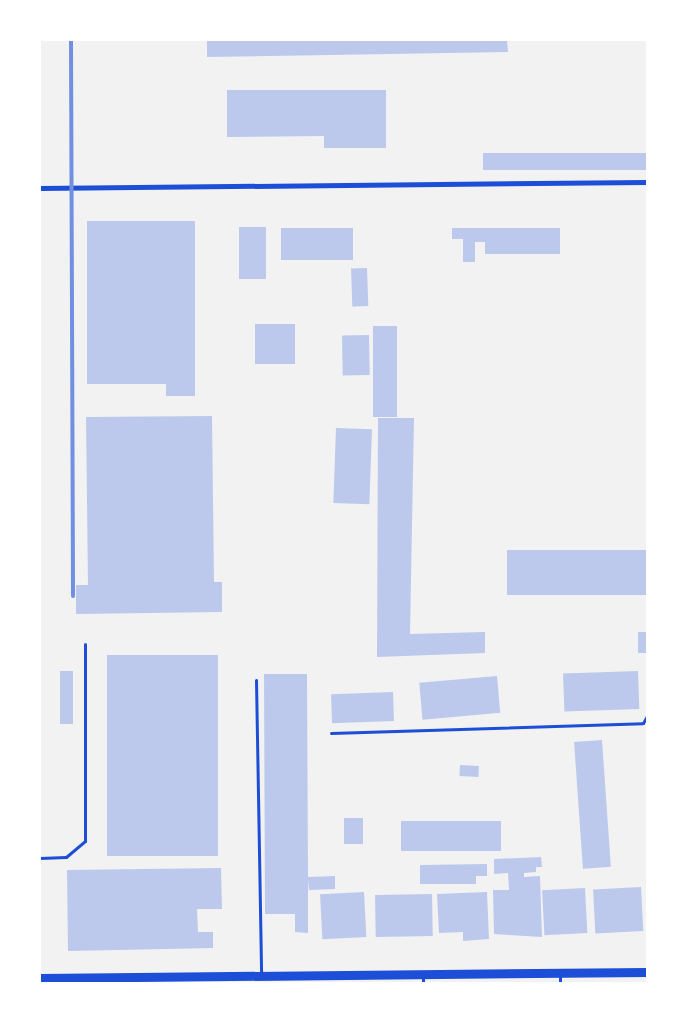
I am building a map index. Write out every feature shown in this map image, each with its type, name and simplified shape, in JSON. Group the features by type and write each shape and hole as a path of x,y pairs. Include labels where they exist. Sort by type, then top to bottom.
{"street":[{"path":"40,188 647,182"},
{"path":"40,978 261,976 423,979 560,973 647,972"}],"lane":[{"path":"40,858 66,857 85,841 85,644"},
{"path":"256,680 261,976"},
{"path":"331,733 643,723 647,716"},
{"path":"560,973 560,983"}],"building":[{"path":"207,40 507,40 508,52 207,57"},
{"path":"227,90 386,90 386,148 324,148 324,136 227,137"},
{"path":"483,153 647,153 647,170 483,170"},
{"path":"87,221 195,221 195,396 166,396 166,384 87,384"},
{"path":"239,227 266,227 266,279 239,279"},
{"path":"281,228 353,228 353,260 281,260"},
{"path":"452,228 560,228 560,254 485,254 485,242 475,242 475,262 463,262 463,239 452,239"},
{"path":"367,268 368,306 352,307 351,269"},
{"path":"255,324 295,324 295,364 255,364"},
{"path":"373,326 397,326 397,417 373,417"},
{"path":"342,335 369,335 370,375 343,375"},
{"path":"212,416 214,582 222,582 222,612 76,614 76,585 88,585 86,417"},
{"path":"378,418 414,418 410,634 485,632 485,653 377,657"},
{"path":"336,428 372,429 369,504 333,503"},
{"path":"507,550 647,550 647,595 507,595"},
{"path":"638,632 647,632 647,653 638,653"},
{"path":"107,655 218,655 218,856 107,856"},
{"path":"60,671 73,671 73,724 60,724"},
{"path":"638,671 639,709 564,712 563,674"},
{"path":"264,674 307,674 308,877 335,876 335,889 309,890 308,880 308,933 295,932 295,914 265,914"},
{"path":"497,676 500,713 423,720 419,683"},
{"path":"393,692 394,721 332,723 331,694"},
{"path":"602,740 611,867 583,869 574,742"},
{"path":"460,765 479,766 478,777 459,776"},
{"path":"344,818 363,818 363,844 344,844"},
{"path":"401,821 501,821 501,851 401,851"},
{"path":"541,857 542,867 536,867 536,872 524,873 524,877 540,876 542,937 494,934 493,890 509,890 508,873 494,874 494,859"},
{"path":"487,864 487,876 476,876 476,884 420,884 420,865"},
{"path":"221,868 222,909 197,909 198,932 213,932 213,948 68,951 67,870"},
{"path":"641,887 643,931 595,933 593,890"},
{"path":"585,888 587,933 544,935 542,890"},
{"path":"364,892 366,937 322,939 320,894"},
{"path":"487,892 489,939 463,941 463,932 439,933 437,894"},
{"path":"432,894 433,936 376,937 375,895"}],"railway":[{"path":"71,40 73,596"}]}
